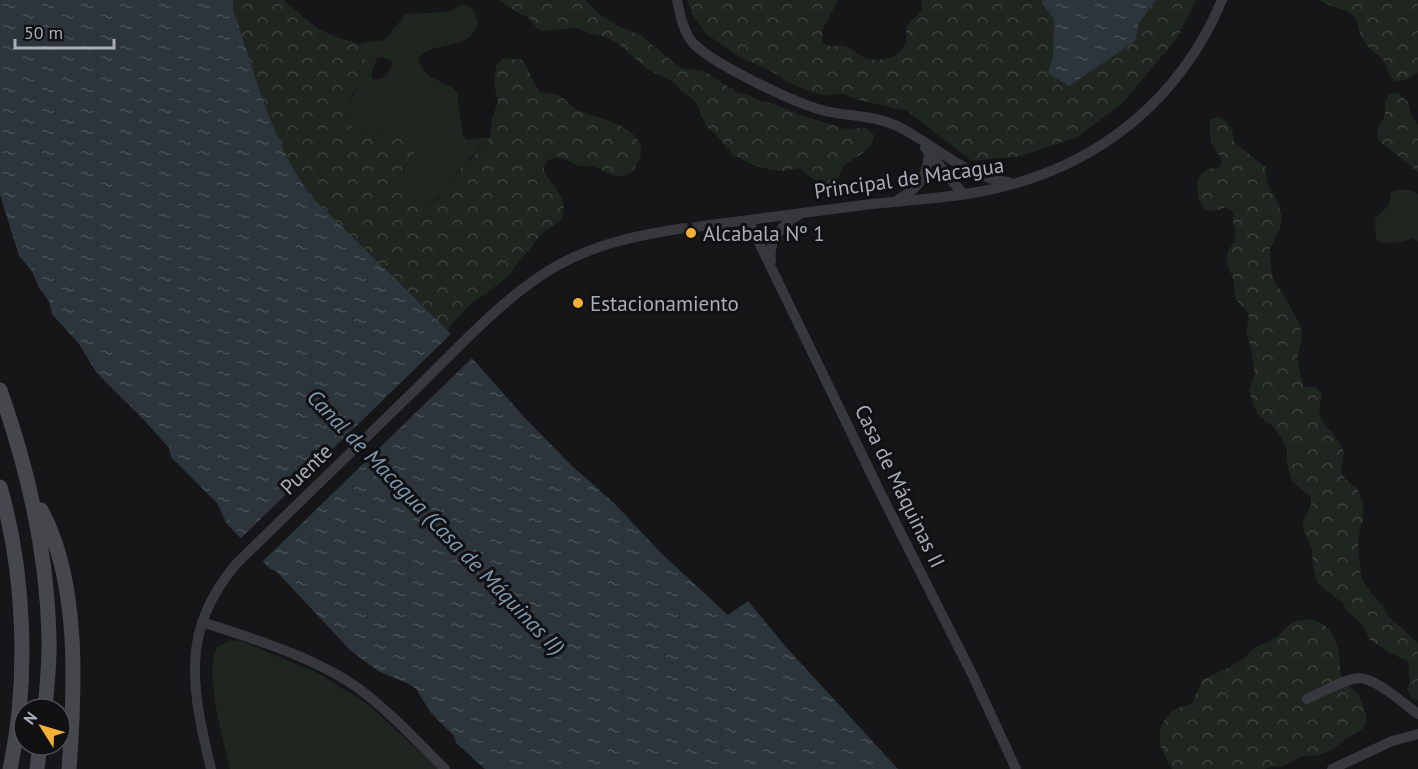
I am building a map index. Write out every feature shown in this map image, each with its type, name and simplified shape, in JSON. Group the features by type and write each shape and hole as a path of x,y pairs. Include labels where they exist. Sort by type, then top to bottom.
{"main road":[{"path":"0,390 21,454 30,492 47,594 49,638 46,697"},
{"path":"0,488 10,529 22,640 17,724 10,769"},
{"path":"30,492 43,515 63,572 74,682 69,769"}],"street":[{"path":"677,0 686,33 692,42 727,67 784,96 818,109 876,118 893,124 975,174 999,181 1018,183"},
{"name":"Principal de Macagua","path":"703,226 963,194 1018,183 1058,168 1100,147 1141,116 1158,99 1188,62 1206,34 1222,0"},
{"path":"914,136 963,194"},
{"path":"895,202 913,191 923,179 927,171 929,152"},
{"path":"771,268 771,244 776,234 804,212"},
{"name":"Casa de Máquinas II","path":"748,220 881,494 974,678 1016,769"},
{"name":"Puente","path":"202,621 217,589 237,563 478,327 532,282 576,256 616,241 678,229"},
{"path":"211,769 195,687 194,664 202,621 313,663 346,680 372,699 445,769"},
{"path":"1306,699 1350,680 1369,679 1418,714"},
{"path":"1332,769 1392,741 1418,734"}],"green space":[{"path":"233,0 284,0 320,30 357,43 364,48 365,73 346,105 345,117 356,131 384,133 401,129 407,131 416,147 412,158 404,167 405,185 416,198 427,205 437,200 463,165 490,137 492,119 498,102 494,84 496,65 504,58 522,60 540,92 558,95 577,110 622,126 638,140 641,149 639,160 634,170 625,176 611,174 592,166 579,166 559,157 548,161 544,166 544,172 562,199 564,207 562,216 555,225 539,237 509,275 472,303 447,330 311,196 297,175 265,106 233,9"},
{"path":"499,0 585,0 600,15 622,28 639,34 680,68 704,71 738,93 750,95 760,101 772,103 800,115 846,129 865,128 874,135 873,141 863,153 845,165 837,181 832,184 818,182 799,168 783,171 753,165 733,155 706,126 693,99 680,90 675,83 646,68 620,45 607,37 576,28 541,31 529,18"},
{"path":"687,0 838,0 822,31 823,43 828,46 845,46 861,56 881,60 894,56 903,48 906,40 906,27 922,10 921,0 1042,0 1042,5 1054,19 1053,55 1048,73 1135,41 1139,23 1156,0 1196,0 1177,38 1120,106 1078,137 1021,156 972,161 907,111 843,94 824,95 811,92 739,57 705,33 693,16"},
{"path":"1320,0 1418,0 1418,72 1402,81 1394,80 1383,61 1363,40 1354,17"},
{"path":"464,4 474,10 478,23 473,33 457,43 429,50 418,62 429,76 457,92 463,135 467,140 490,137 458,170 443,193 427,205 416,198 405,185 404,167 412,158 401,129 384,133 356,131 345,117 344,111 345,105 357,90 364,48 359,43 384,40 406,14 448,12","holes":["382,57 392,61 387,75 381,79 373,79 371,75 377,58"]},
{"path":"1395,93 1408,102 1411,115 1418,125 1418,172 1378,140 1377,130 1385,115 1385,101 1389,95"},
{"path":"1219,117 1230,127 1234,142 1265,167 1268,185 1278,202 1282,217 1280,229 1270,249 1274,283 1281,290 1300,325 1302,337 1297,359 1303,385 1315,387 1322,394 1319,409 1321,418 1344,452 1341,472 1345,479 1357,488 1363,504 1363,520 1358,546 1361,577 1388,616 1418,643 1418,700 1412,698 1407,690 1410,681 1408,661 1370,640 1363,625 1347,611 1343,603 1317,582 1312,549 1304,533 1303,521 1311,506 1311,497 1292,481 1287,464 1287,450 1281,437 1258,415 1254,407 1249,390 1255,374 1246,332 1249,318 1247,312 1235,298 1233,278 1227,264 1228,251 1234,242 1236,232 1233,212 1226,207 1214,211 1207,210 1201,204 1198,194 1201,174 1219,167 1222,162 1213,146 1210,131 1210,119"},
{"path":"1395,190 1411,190 1418,194 1418,241 1413,238 1403,242 1381,243 1376,239 1375,219 1389,205 1391,193"},
{"path":"1310,619 1324,625 1336,642 1344,683 1357,693 1366,715 1367,720 1363,728 1328,751 1302,757 1283,766 1265,769 1172,769 1163,751 1159,733 1170,713 1192,703 1202,680 1230,667 1254,648 1276,638 1293,622"},
{"path":"231,640 241,641 318,673 370,706 439,769 230,769 219,724 213,674 217,647"}],"water":[{"name":"Canal de Macagua (Casa de Máquinas II)","path":"0,0 233,0 233,9 265,106 285,152 311,196 447,330 525,418 571,465 614,503 662,554 728,615 748,601 786,647 898,769 485,769 456,743 454,736 431,713 416,689 378,671 350,650 277,572 269,568 227,524 217,503 171,457 169,448 144,420 96,372 79,344 52,314 49,301 39,288 32,271 19,256 0,195"},
{"path":"1042,0 1156,0 1139,23 1135,41 1069,86 1048,73 1053,55 1054,19 1042,4"}],"pier":[{"path":"453,332 474,356 261,563 239,540"}],"tunnel":[{"path":"678,229 703,226"}],"place":[{"name":"Alcabala Nº 1","path":"691,233"},
{"name":"Estacionamiento","path":"578,303"}]}
